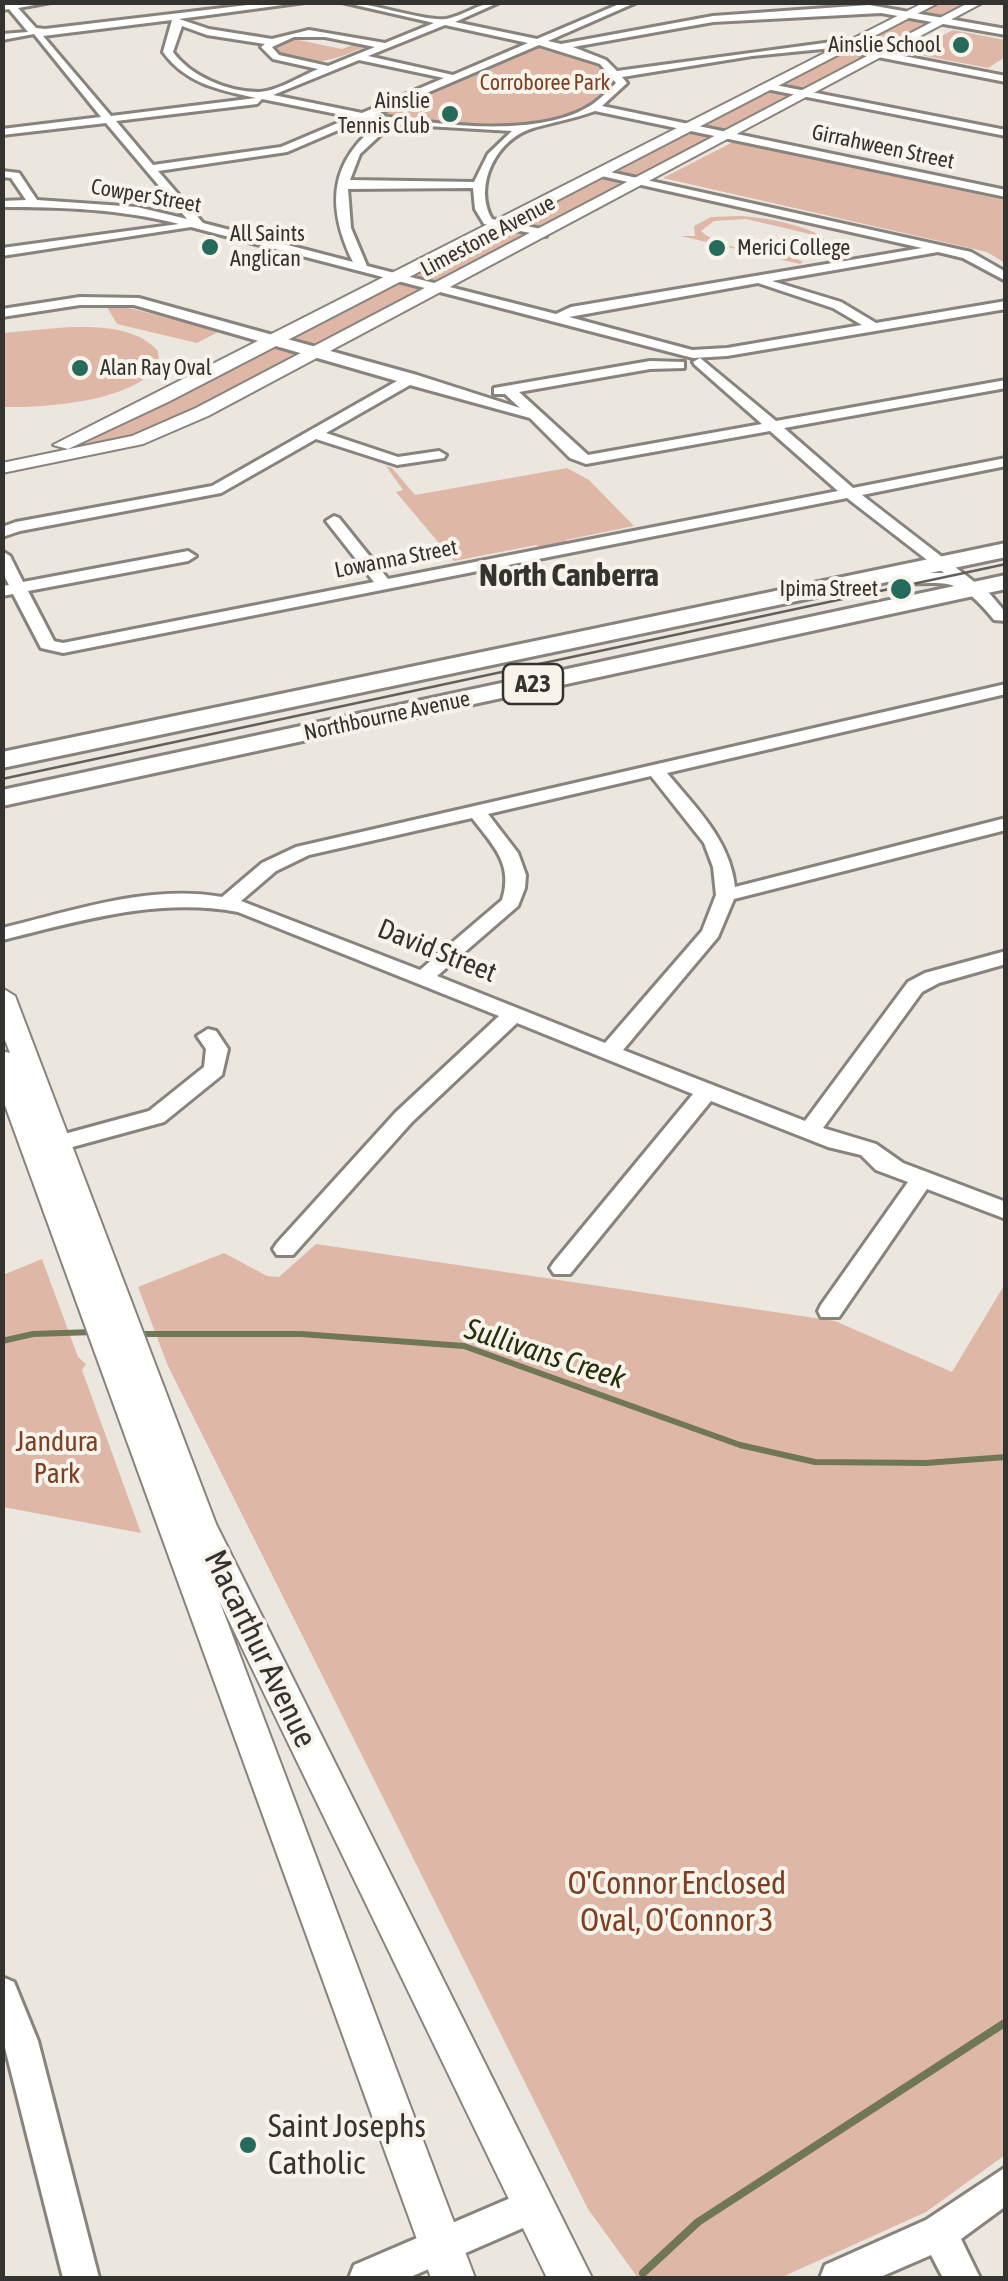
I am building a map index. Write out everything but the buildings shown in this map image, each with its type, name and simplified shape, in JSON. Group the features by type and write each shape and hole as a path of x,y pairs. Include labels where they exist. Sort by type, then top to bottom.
{"highway":[{"name":"Northbourne Avenue","path":"2,798 952,577 998,551"},
{"name":"Northbourne Avenue","path":"2,760 878,576 1006,580"}],"main road":[{"name":"Limestone Avenue","path":"2,464 86,435 935,2"},
{"name":"Limestone Avenue","path":"2,464 137,440 202,412 438,288 458,286 544,232 727,135 812,95 979,2"},
{"path":"368,270 416,268"},
{"name":"Macarthur Avenue","path":"2,996 45,1146 187,1528 447,2262"},
{"name":"Macarthur Avenue","path":"2,1059 45,1146"},
{"name":"Macarthur Avenue","path":"187,1528 570,2278"}],"street":[{"path":"7,7 47,2"},
{"path":"2,37 176,24 301,2"},
{"path":"346,2 562,46 603,62 619,78"},
{"path":"2,132 231,103 263,95 496,2"},
{"path":"151,169 283,150 633,2"},
{"path":"562,46 698,22 857,6 1006,32"},
{"path":"7,7 36,33 198,225"},
{"path":"837,7 883,10"},
{"path":"698,22 716,32"},
{"path":"176,24 272,42 320,34 387,46"},
{"path":"176,24 167,47 178,66 205,80 388,122 462,128 532,124 596,108 612,97 619,78"},
{"path":"732,41 752,52"},
{"path":"272,42 266,48 272,56 330,68"},
{"path":"619,78 752,52 819,46 1006,79"},
{"path":"358,58 454,78"},
{"path":"772,87 1006,133"},
{"path":"231,103 291,102"},
{"path":"226,119 231,103"},
{"name":"Girrahween Street","path":"596,108 1006,194"},
{"path":"187,109 211,121"},
{"path":"368,270 350,249 341,220 344,174 359,149 388,122"},
{"path":"532,124 496,149 479,185 482,213 488,222 544,232"},
{"path":"603,172 967,255 1006,277"},
{"path":"2,174 15,176 33,203"},
{"path":"343,183 479,185"},
{"path":"137,210 164,208 179,201"},
{"name":"Cowper Street","path":"2,204 137,210 397,278"},
{"path":"157,231 165,222 161,215"},
{"path":"2,252 198,225"},
{"path":"556,319 571,311 915,256 937,248"},
{"path":"312,255 350,249"},
{"path":"788,290 781,282 793,275"},
{"path":"397,278 438,288"},
{"path":"760,280 837,305 874,327"},
{"path":"458,286 556,319 656,346 688,361 861,495 905,538 1003,620"},
{"path":"2,313 80,301 135,301 461,392 535,418"},
{"path":"461,392 509,390 1006,305"},
{"path":"2,532 16,526 216,490 412,378"},
{"path":"509,390 574,455 586,460 1006,384"},
{"path":"315,434 397,461 438,455"},
{"name":"Lowanna Street","path":"2,556 11,590 47,644 63,648 861,495 1006,462"},
{"path":"334,521 384,584"},
{"path":"905,538 947,550 998,551"},
{"path":"878,576 902,562 905,538"},
{"path":"11,590 188,556"},
{"path":"851,582 909,576 952,577"},
{"path":"226,903 278,860 1006,688"},
{"path":"609,1052 711,933 726,895 723,867 713,842 655,770"},
{"path":"423,978 512,902 517,889 519,879 510,853 476,811"},
{"path":"726,895 1006,824"},
{"name":"David Street","path":"2,934 171,898 226,903 809,1131 836,1142 859,1158 1006,1211"},
{"path":"809,1131 916,988 932,978 1006,956"},
{"path":"285,1249 404,1117 514,1014"},
{"path":"45,1146 156,1117 170,1109 214,1070 217,1049 208,1036"},
{"path":"562,1268 707,1091"},
{"path":"830,1311 922,1180"},
{"path":"2,1993 12,2046 81,2278"},
{"path":"838,2278 938,2233 1006,2184"},
{"path":"367,2278 447,2262 534,2206"},
{"path":"938,2233 962,2278"}],"green space":[{"path":"939,3 974,3 175,423 136,438 38,458 106,431"},
{"name":"Ainslie School","path":"953,30 1005,40 1005,57 988,68 910,53"},
{"path":"289,38 342,49 360,42 371,45 333,59 295,61 271,48"},
{"name":"Corroboree Park","path":"537,46 559,48 593,61 616,84 586,109 537,124 483,128 377,116"},
{"path":"733,142 1005,200 1005,263 987,252 663,178"},
{"path":"740,216 789,224 814,233 829,245 819,254 795,258 803,262 800,264 681,236 695,236 694,226 711,217","holes":["746,219 810,234 820,245 778,254 741,249 701,231 714,221"]},
{"path":"107,307 129,308 220,331 197,343 117,324"},
{"name":"Alan Ray Oval","path":"97,328 137,336 158,351 159,364 147,377 110,395 64,404 3,407 3,333"},
{"path":"386,466 415,495 567,468 589,480 634,526 566,540 569,544 543,549 536,545 454,561 396,492 403,490"},
{"name":"O'Connor Enclosed Oval, O'Connor 3","path":"316,1244 835,1321 952,1372 1005,1284 1005,2155 926,2212 780,2278 638,2278 588,2209 168,1366 138,1287 224,1253 267,1276 279,1277"},
{"name":"Jandura Park","path":"42,1259 78,1357 86,1364 82,1370 141,1533 3,1507 3,1275"}],"waterway":[{"name":"Sullivans Creek","path":"2,1341 33,1334 94,1332"},
{"name":"Sullivans Creek","path":"140,1334 301,1334 464,1346 740,1445 815,1462 926,1463 1006,1457"},
{"path":"643,2273 698,2222 1006,2022"}],"tram line":[{"path":"2,779 1006,564"}],"place":[{"name":"Ainslie School","path":"961,45"},
{"name":"Ainslie Tennis Club","path":"450,114"},
{"name":"All Saints Anglican","path":"210,247"},
{"name":"Merici College","path":"717,248"},
{"name":"Alan Ray Oval","path":"80,368"},
{"name":"Ipima Street","path":"901,589"},
{"name":"Saint Josephs Catholic","path":"248,2145"}],"district":[{"name":"North Canberra","path":"569,576"}]}
